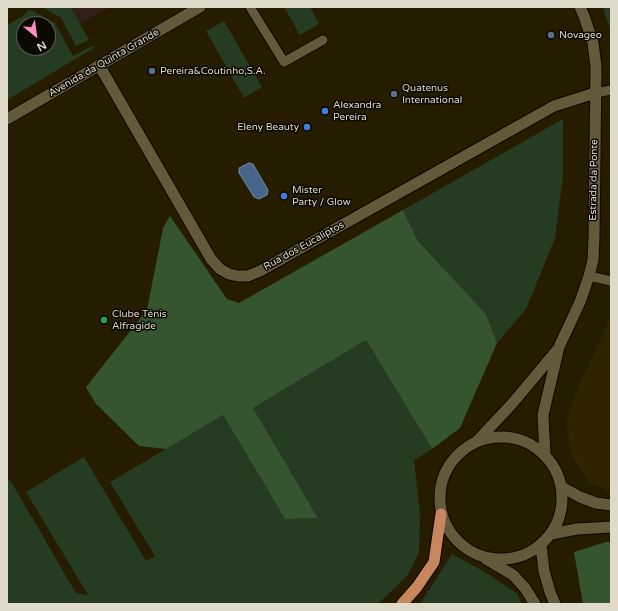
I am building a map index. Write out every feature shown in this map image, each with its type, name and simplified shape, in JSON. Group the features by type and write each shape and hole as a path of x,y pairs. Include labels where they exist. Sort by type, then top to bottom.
{"highway":[{"path":"402,604 417,587 434,562 440,514"}],"street":[{"name":"Avenida da Quinta Grande","path":"7,119 200,7"},
{"name":"Estrada da Ponte","path":"545,455 543,415 558,349 580,302 593,260 596,67 593,43 580,7"},
{"name":"Rua dos Eucaliptos","path":"99,65 211,259 220,269 229,274 238,276 248,276 260,271 554,106 595,94"},
{"name":"Estrada da Ponte","path":"477,441 511,405 558,349"},
{"path":"482,557 503,560 523,556 541,545 551,534 559,519 562,504 562,487 556,470 545,455 530,444 513,438 495,436 477,441 462,450 450,463 442,479 438,496 440,514 449,533 464,548 513,575 525,588 535,604"},
{"path":"562,487 580,497 596,503 611,505"},
{"path":"551,534 576,529 611,526"},
{"path":"541,545 544,571 555,604"}],"lane":[{"path":"250,7 284,62 323,40"},
{"path":"595,94 611,90"},
{"path":"589,276 611,281"}],"shaded area":[{"path":"71,7 110,7 80,24"},
{"path":"611,303 611,492 589,483 570,452 566,419 580,383 600,341 610,314"}],"green space":[{"path":"42,7 71,7 89,40 76,46 61,18"},
{"path":"284,7 310,7 319,24 300,35"},
{"path":"603,7 611,7 611,33"},
{"path":"29,9 42,16 23,16"},
{"path":"16,20 16,56 56,56 56,25 73,56 92,46 94,48 7,100 7,25"},
{"path":"224,21 262,87 244,98 206,31"},
{"path":"563,119 563,176 555,238 526,309 497,343 486,314 418,241 403,210"},
{"path":"403,210 418,241 486,314 497,343 460,428 432,449 366,340 253,408 318,518 285,519 223,415 166,449 139,446 96,404 86,387 147,310 163,228 170,216 227,299 239,303"},
{"path":"366,340 432,449 414,460 420,514 419,552 407,576 378,604 7,604 7,482 10,480 76,593 88,595 26,492 84,457 146,561 155,556 110,482 223,415 285,519 318,518 253,408"},
{"path":"606,542 611,542 611,604 583,604 574,552"},
{"path":"452,554 485,572 518,594 521,604 420,604"}],"water":[{"path":"249,163 253,164 268,190 267,195 259,199 254,197 239,173 239,168"}],"place":[{"name":"Novageo","path":"551,35"},
{"name":"Pereira&Coutinho,S.A.","path":"152,71"},
{"name":"Quatenus International","path":"394,94"},
{"name":"Alexandra Pereira","path":"325,111"},
{"name":"Eleny Beauty","path":"307,127"},
{"name":"Mister Party / Glow","path":"284,196"},
{"name":"Clube Ténis Alfragide","path":"104,320"}]}
